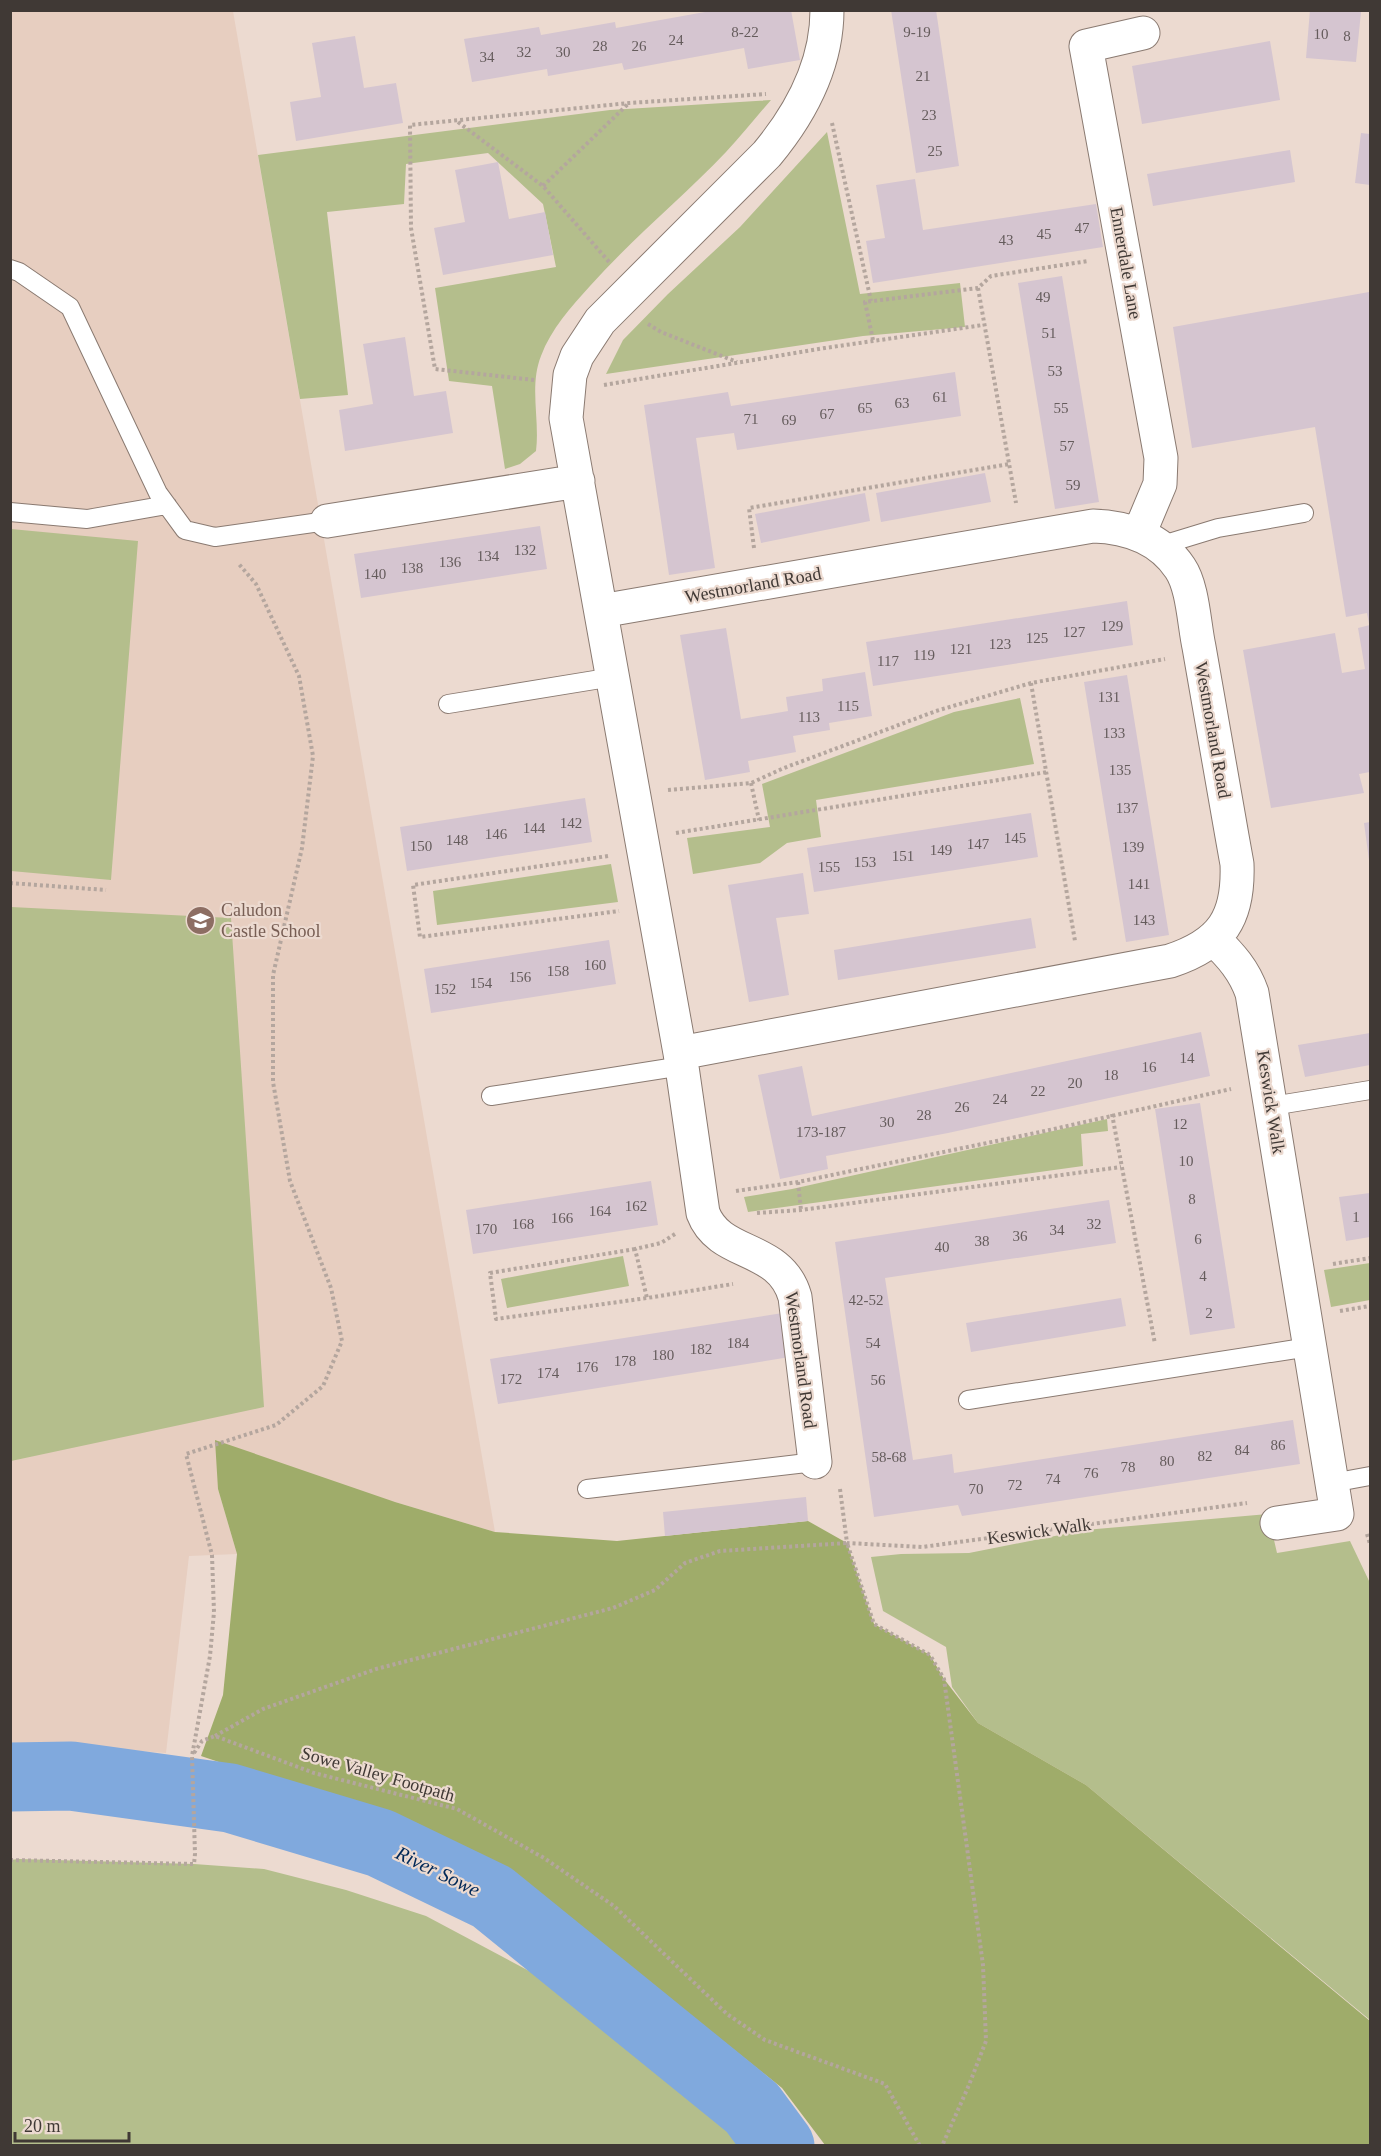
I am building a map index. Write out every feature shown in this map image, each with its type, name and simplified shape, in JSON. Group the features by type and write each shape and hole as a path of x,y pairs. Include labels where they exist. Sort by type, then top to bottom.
{"street":[{"path":"702,1206 681,1060 566,418 570,375 577,356 600,321 767,154 784,134 817,70 826,32 827,10"},
{"name":"Ennerdale Lane","path":"1143,33 1086,46 1161,458 1160,484 1149,540"},
{"path":"327,521 578,481"},
{"name":"Westmorland Road","path":"602,611 1093,526 1123,528 1149,540 1172,557 1181,569 1187,585 1237,864 1237,888 1225,926 1214,939 1200,949 1170,961 681,1060"},
{"name":"Keswick Walk","path":"1214,939 1238,963 1247,978 1252,993 1337,1514 1277,1523"},
{"name":"Westmorland Road","path":"702,1206 713,1232 769,1261 788,1279 795,1297 815,1462"}],"lane":[{"path":"10,269 19,272 70,307 158,493 185,530 215,537 327,521"},
{"path":"10,512 87,519 166,505"},
{"path":"1149,540 1304,513"},
{"path":"448,704 613,677"},
{"path":"491,1096 681,1060"},
{"path":"1269,1094 1371,1089"},
{"path":"968,1400 1309,1347"},
{"path":"587,1489 815,1462"},
{"path":"1333,1487 1371,1476"}],"path":[{"path":"543,186 629,103"},
{"path":"831,121 871,301"},
{"path":"457,122 543,186 613,267 638,318 662,332 738,363"},
{"path":"873,340 865,302 978,288 991,276 1124,255"},
{"path":"978,288 1016,505 1027,538"},
{"path":"759,584 749,508 1008,464"},
{"path":"10,1860 194,1864 192,1756 210,1656 214,1612 212,1555 186,1454 276,1425 323,1386 342,1341 331,1288 290,1181 273,1082 273,975 302,848 313,756 299,676 256,584 215,537"},
{"path":"634,793 751,783 784,768 936,711 1031,683 1163,659 1200,656"},
{"path":"1031,683 1080,978"},
{"path":"654,906 420,937 413,885 615,855 643,845 759,820 1047,772"},
{"path":"751,783 759,820"},
{"path":"10,883 106,890"},
{"path":"788,1279 738,1284 496,1319 490,1273 661,1243 702,1206 798,1182 1045,1131 1112,1114 1269,1094"},
{"path":"1112,1114 1155,1346 1166,1344"},
{"path":"702,1206 801,1210 1121,1167"},
{"path":"798,1182 801,1210"},
{"path":"635,1249 647,1298"},
{"path":"815,1462 836,1459 847,1543 874,1624 930,1655 944,1679 983,1965 986,2041 942,2145"},
{"path":"1333,1487 1353,1494 1371,1544"},
{"name":"Keswick Walk","path":"216,1736 263,1709 376,1669 613,1608 655,1590 686,1563 720,1551 847,1543 922,1548 1251,1502"},
{"path":"192,1756 202,1741 216,1736"},
{"name":"Sowe Valley Footpath","path":"216,1736 314,1773 457,1809 544,1858 614,1906 727,2013 765,2040 885,2084 920,2145"}],"shaded area":[{"name":"Caludon Castle School","path":"10,11 233,11 495,1532 395,1502 218,1489 237,1554 189,1556 166,1753 71,1746 11,1747"}],"green space":[{"path":"771,100 726,152 606,268 562,319 545,346 538,367 535,391 536,451 520,464 505,469 492,386 449,381 435,288 556,267 543,204 488,153 406,164 404,204 327,212 348,395 300,399 258,155 610,110"},
{"path":"827,132 860,294 960,283 965,327 863,336 606,374 623,340 668,294 740,227"},
{"path":"11,529 138,541 111,880 11,871"},
{"path":"1020,698 1034,764 816,800 821,837 787,843 760,863 693,874 687,838 770,827 762,784 954,712"},
{"path":"611,864 618,902 437,925 433,891"},
{"path":"11,907 231,918 264,1407 11,1461"},
{"path":"1107,1119 1108,1131 1081,1134 1083,1166 748,1212 744,1197 792,1189"},
{"path":"623,1256 629,1286 507,1308 501,1279"},
{"path":"1370,1263 1370,1300 1331,1307 1324,1270"},
{"path":"215,1440 395,1502 495,1532 617,1541 808,1521 847,1543 874,1624 930,1655 944,1679 978,1723 1086,1785 1370,2021 1370,2145 825,2145 782,2088 604,1946 431,1833 201,1756 223,1695 237,1554 218,1489"},
{"path":"1268,1514 1277,1553 1350,1541 1370,1583 1370,2020 1086,1785 978,1723 952,1687 946,1647 883,1611 871,1557 969,1553 1085,1530"},
{"path":"10,1860 194,1864 264,1869 346,1890 426,1916 531,1972 633,2037 748,2145 11,2145"}],"building":[{"path":"716,10 791,10 800,60 748,69 744,48 624,70 622,63 548,76 547,69 472,82 464,39 539,27 541,35 615,22 616,28"},
{"path":"891,10 936,10 959,166 916,173"},
{"path":"1310,10 1361,12 1356,62 1306,58"},
{"path":"355,36 364,88 396,83 403,123 296,141 290,102 321,97 312,43"},
{"path":"1270,41 1280,100 1142,124 1132,66"},
{"path":"1361,133 1370,134 1370,185 1355,183"},
{"path":"1290,150 1295,182 1153,206 1147,174"},
{"path":"498,162 509,219 545,212 553,255 443,275 434,228 465,222 455,170"},
{"path":"915,179 923,230 1096,204 1103,247 873,283 866,241 885,238 876,185"},
{"path":"1062,276 1099,502 1055,509 1018,283"},
{"path":"1369,292 1369,624 1367,613 1346,617 1315,427 1192,448 1173,327"},
{"path":"405,337 414,396 446,391 453,433 345,451 339,410 373,404 363,344"},
{"path":"955,372 961,416 737,450 734,433 696,438 715,568 669,575 644,405 728,392 731,406"},
{"path":"985,473 991,502 881,522 876,493"},
{"path":"865,493 870,521 761,543 755,514"},
{"path":"540,526 547,569 361,598 354,554"},
{"path":"1127,601 1133,645 873,686 866,642"},
{"path":"1370,625 1370,772 1359,774 1364,793 1271,808 1243,650 1335,633 1342,673 1365,669 1358,628"},
{"path":"726,628 741,719 788,711 786,697 823,691 822,679 865,672 872,716 829,723 830,730 793,736 796,752 748,761 750,772 705,780 680,635"},
{"path":"1127,675 1169,935 1126,942 1084,682"},
{"path":"585,798 592,842 407,871 400,827"},
{"path":"1031,813 1038,857 814,892 807,848"},
{"path":"1370,822 1370,859 1369,860 1364,823"},
{"path":"803,873 809,914 776,918 789,995 749,1002 728,885"},
{"path":"1031,918 1036,948 838,980 834,950"},
{"path":"609,940 616,984 431,1013 424,969"},
{"path":"1201,1032 1210,1076 948,1133 826,1156 828,1169 780,1179 758,1075 802,1066 812,1116"},
{"path":"1370,1033 1370,1065 1305,1077 1298,1045"},
{"path":"1200,1103 1235,1328 1190,1335 1155,1109"},
{"path":"651,1181 658,1225 473,1254 466,1210"},
{"path":"1370,1193 1370,1237 1346,1241 1339,1197"},
{"path":"1109,1200 1116,1243 885,1278 913,1460 952,1454 954,1473 1293,1420 1300,1464 962,1516 958,1505 874,1517 835,1242"},
{"path":"1121,1298 1126,1326 971,1352 966,1323"},
{"path":"789,1312 796,1356 498,1404 490,1359"},
{"path":"806,1497 808,1521 665,1536 663,1512"}],"waterway":[{"name":"River Sowe","path":"10,1777 71,1776 230,1798 380,1843 492,1897 752,2108 780,2146"}],"place":[{"name":"Caludon Castle School","path":"200,920"}]}
